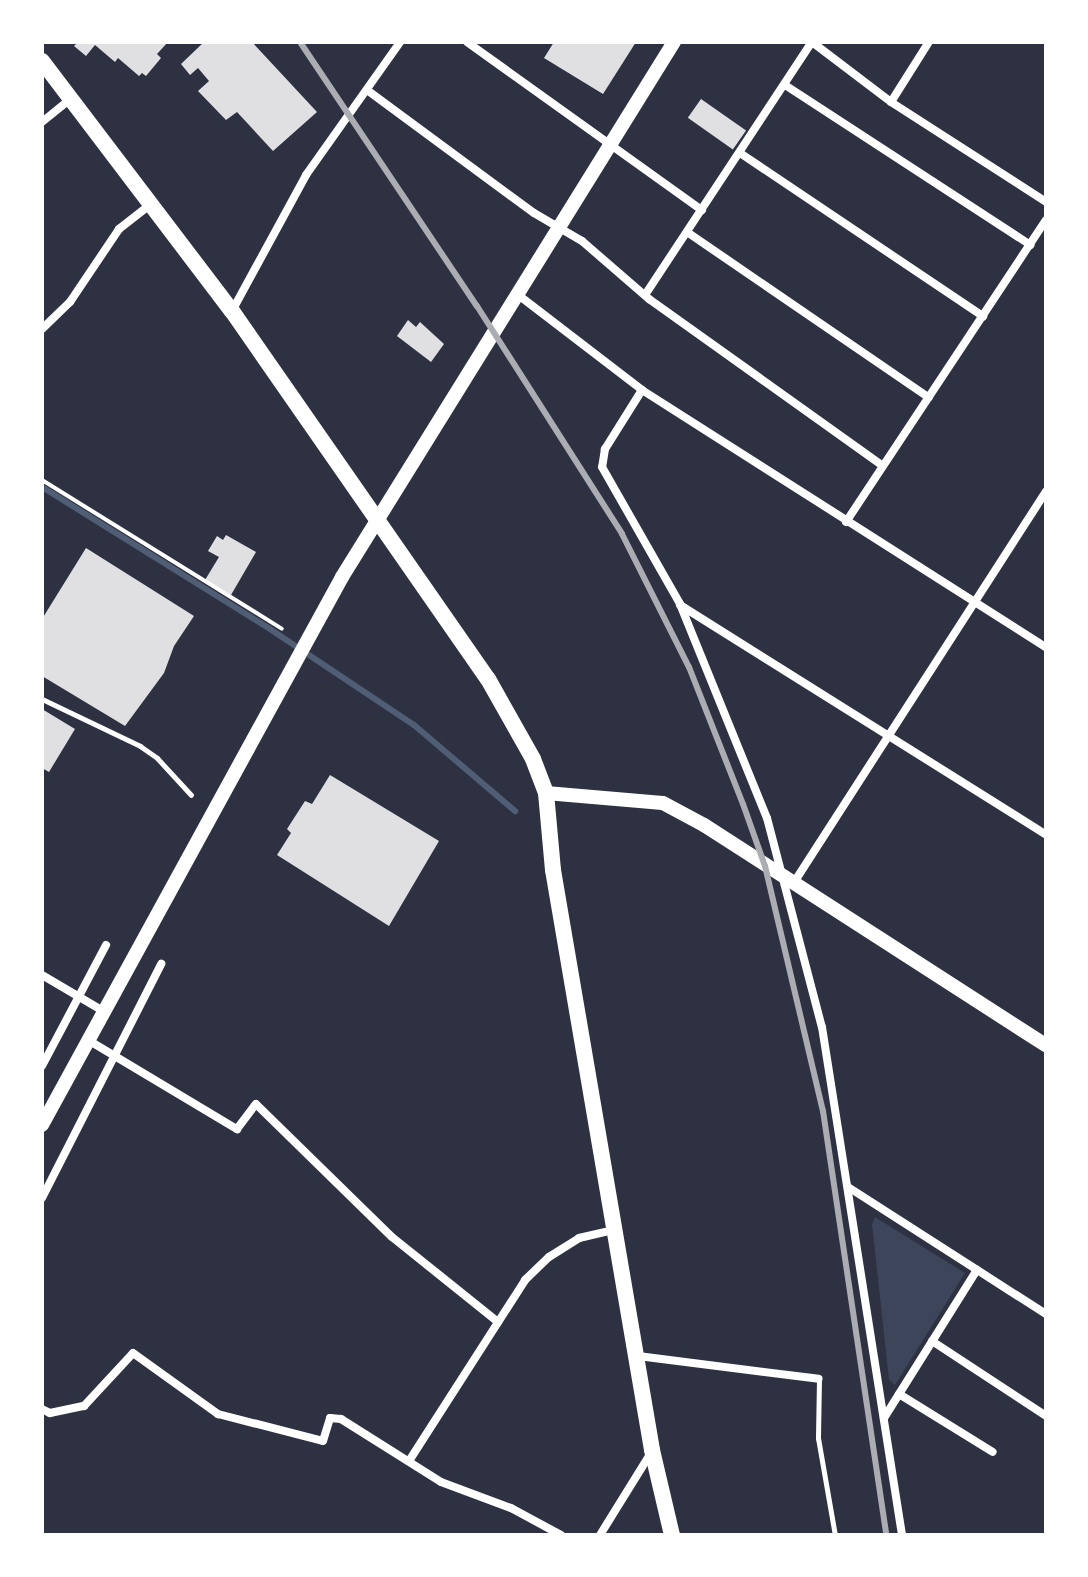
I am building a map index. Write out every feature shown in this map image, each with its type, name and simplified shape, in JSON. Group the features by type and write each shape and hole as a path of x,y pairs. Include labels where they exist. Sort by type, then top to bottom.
{"main road":[{"path":"42,61 232,311 376,520 517,726 546,793 553,870 652,1450 672,1535"}],"street":[{"path":"232,311 306,175 400,42"},
{"path":"467,42 702,210"},
{"path":"42,1125 376,520 674,42"},
{"path":"645,295 812,42 891,102 1046,202"},
{"path":"891,102 929,42"},
{"path":"785,85 1030,245"},
{"path":"367,90 511,196 582,241 645,295 883,466"},
{"path":"42,122 70,99"},
{"path":"740,153 983,316"},
{"path":"42,329 70,302 119,229 151,204"},
{"path":"846,522 1046,220"},
{"path":"687,232 929,398"},
{"path":"516,294 642,390 1046,647"},
{"path":"642,390 605,449 602,467 680,604 767,818 788,882 822,1027 902,1535"},
{"path":"788,882 977,602 1046,491"},
{"path":"680,604 1046,835"},
{"path":"546,793 663,803 704,825 788,882 1046,1045"},
{"path":"42,1066 106,945"},
{"path":"42,1198 161,964"},
{"path":"42,975 103,1011"},
{"path":"88,1040 237,1129 256,1104 392,1237 498,1322"},
{"path":"848,1187 1046,1314"},
{"path":"409,1461 525,1280 549,1257 579,1238 616,1229"},
{"path":"884,1418 977,1270"},
{"path":"932,1341 1046,1416"},
{"path":"42,1409 50,1413 84,1406 133,1353 218,1414 323,1441 330,1418 334,1417 441,1482 511,1508 549,1532 561,1535"},
{"path":"638,1356 819,1379"},
{"path":"899,1394 993,1452"},
{"path":"600,1535 652,1450"}],"lane":[{"path":"42,699 140,746 157,758 191,795"},
{"path":"819,1379 818,1438 835,1535"}],"path":[{"path":"42,480 282,629"}],"shaded area":[{"path":"875,1217 965,1273 895,1385 889,1380 872,1224"}],"building":[{"path":"78,42 168,42 157,54 161,58 146,76 142,73 139,76 118,58 115,62 95,45 86,56 74,46"},
{"path":"204,42 252,42 317,112 273,151 237,112 226,120 198,91 209,81 198,68 190,75 181,64"},
{"path":"554,42 636,42 603,94 544,58"},
{"path":"701,99 746,131 733,149 688,118"},
{"path":"408,320 416,327 420,322 444,344 431,362 397,336"},
{"path":"226,535 256,552 231,595 205,580 219,557 208,551 217,536 223,540"},
{"path":"86,548 194,616 174,646 164,673 125,726 42,676 42,619"},
{"path":"42,709 75,729 49,772 42,768"},
{"path":"330,775 439,841 389,926 277,855 291,833 287,829 305,801 312,804"}],"waterway":[{"path":"42,487 270,629 414,725 515,811"}],"railway":[{"path":"300,42 477,306 622,534 689,667 743,804 765,866 823,1111 886,1535"}]}
